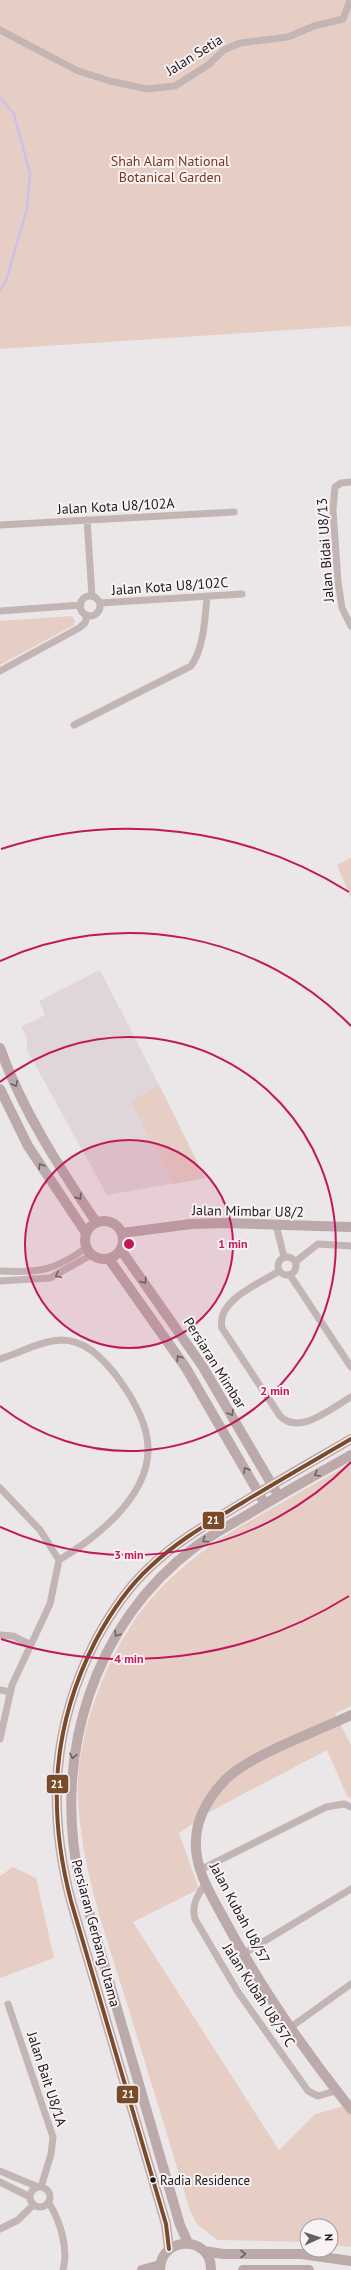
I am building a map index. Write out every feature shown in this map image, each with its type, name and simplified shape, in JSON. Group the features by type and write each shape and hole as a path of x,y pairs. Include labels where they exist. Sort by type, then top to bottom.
{"street":[{"name":"Jalan Setia","path":"0,30 78,71 110,81 147,89 175,86 208,65 224,50 240,43 288,37 314,26 343,19 350,0"},
{"name":"Jalan Bidai U8/13","path":"351,482 341,483 335,487 333,510 340,599 351,626"},
{"name":"Jalan Kota U8/102A","path":"0,525 234,512"},
{"path":"88,520 92,596 100,603 98,612 93,615 87,615 82,611 81,605 85,598 92,596"},
{"name":"Jalan Kota U8/102C","path":"100,603 242,594"},
{"path":"74,725 192,666 196,660 205,619 207,596"},
{"path":"0,611 81,605"},
{"path":"0,671 79,628 84,623 87,615"},
{"path":"0,1048 11,1077 37,1127 69,1182 96,1222"},
{"path":"0,1089 28,1146 86,1233 88,1251"},
{"path":"86,1233 96,1222 108,1221 119,1228 123,1238 121,1250 109,1260 102,1260 88,1251"},
{"name":"Jalan Mimbar U8/2","path":"122,1233 191,1224 351,1227"},
{"path":"276,1225 284,1257"},
{"path":"295,1262 318,1244 351,1246"},
{"name":"Persiaran Mimbar","path":"121,1250 203,1367 278,1496"},
{"path":"0,1271 23,1272 50,1269 88,1251"},
{"path":"0,1281 50,1278 88,1251"},
{"path":"284,1257 289,1257 295,1262 296,1268 290,1275 282,1275 279,1271 278,1262 284,1257"},
{"name":"Persiaran Mimbar","path":"109,1260 186,1368 265,1504"},
{"path":"279,1271 228,1304 221,1316 222,1328 280,1416 290,1423 297,1424 310,1421 351,1397"},
{"path":"290,1275 351,1367"},
{"path":"0,1359 60,1340 83,1345 104,1361 139,1411 147,1439 148,1451 143,1474 125,1504 94,1536 59,1560"},
{"name":"Persiaran Gerbang Utama","path":"169,2249 166,2224 67,1886 57,1833 56,1774 66,1714 77,1684 99,1635 121,1601 149,1568 178,1544 351,1438"},
{"name":"Persiaran Gerbang Utama","path":"188,2243 180,2225 79,1878 71,1821 72,1762 79,1727 98,1670 114,1637 149,1591 184,1556 207,1539 351,1454"},
{"path":"0,1488 40,1530 59,1560 50,1604 29,1644 10,1692 0,1739"},
{"path":"0,1635 13,1636 29,1644"},
{"path":"0,1690 10,1692"},
{"name":"Jalan Kubah U8/57","path":"349,2103 336,2091 291,2027 243,1954 205,1884 197,1860 196,1838 201,1813 212,1795 226,1779 257,1758 351,1715"},
{"path":"200,1870 326,1807 344,1804 351,1807"},
{"name":"Jalan Kubah U8/57C","path":"205,1884 196,1899 193,1912 195,1919 238,1992 308,2091 318,2096 336,2091"},
{"path":"243,1954 351,1889"},
{"path":"291,2027 351,1984"},
{"name":"Jalan Bait U8/1A","path":"8,2004 53,2137 51,2154 39,2187"},
{"path":"0,2171 49,2191 51,2198 49,2203 43,2207 33,2205"},
{"path":"0,2182 30,2197"},
{"path":"33,2205 30,2197 32,2190 39,2187"},
{"path":"49,2203 59,2225 64,2255 62,2270"},
{"path":"0,2229 18,2220 33,2205"},
{"path":"142,2270 160,2268 169,2249 178,2244 188,2243 204,2251 223,2254 309,2254 351,2261"},
{"path":"204,2251 209,2258 211,2270"},
{"path":"243,2270 309,2270"}],"shaded area":[{"path":"100,970 205,1178 107,1195 27,1050 27,1037 21,1027 45,1015 39,1001"}],"green space":[{"name":"Shah Alam National Botanical Garden","path":"0,0 351,0 351,326 0,349"},
{"path":"72,616 75,621 74,625 0,665 0,621"},
{"path":"351,858 351,898 337,865"},
{"path":"159,1085 205,1178 173,1184 131,1102"},
{"path":"351,1463 351,1706 335,1714 351,1745 351,1798 347,1796 327,1750 211,1811 179,1833 199,1889 133,1922 279,2150 315,2114 351,2104 351,2247 339,2246 339,2218 299,2218 299,2242 217,2240 197,2224 190,2211 102,1924 89,1874 80,1824 78,1777 86,1732 100,1686 120,1644 146,1605 163,1586 182,1568 216,1541"},
{"path":"13,1867 36,1878 54,1958 0,1978 0,1876"}],"waterway":[{"path":"0,98 14,114 30,174 27,209 5,284 0,290"}],"transit line":[{"name":"21","path":"169,2249 166,2224 71,1901 63,1867 57,1800 58,1768 62,1736 70,1704 81,1672 96,1640 107,1620 134,1583 160,1558 194,1533 351,1439"}],"place":[{"name":"Radia Residence","path":"153,2180"}]}
